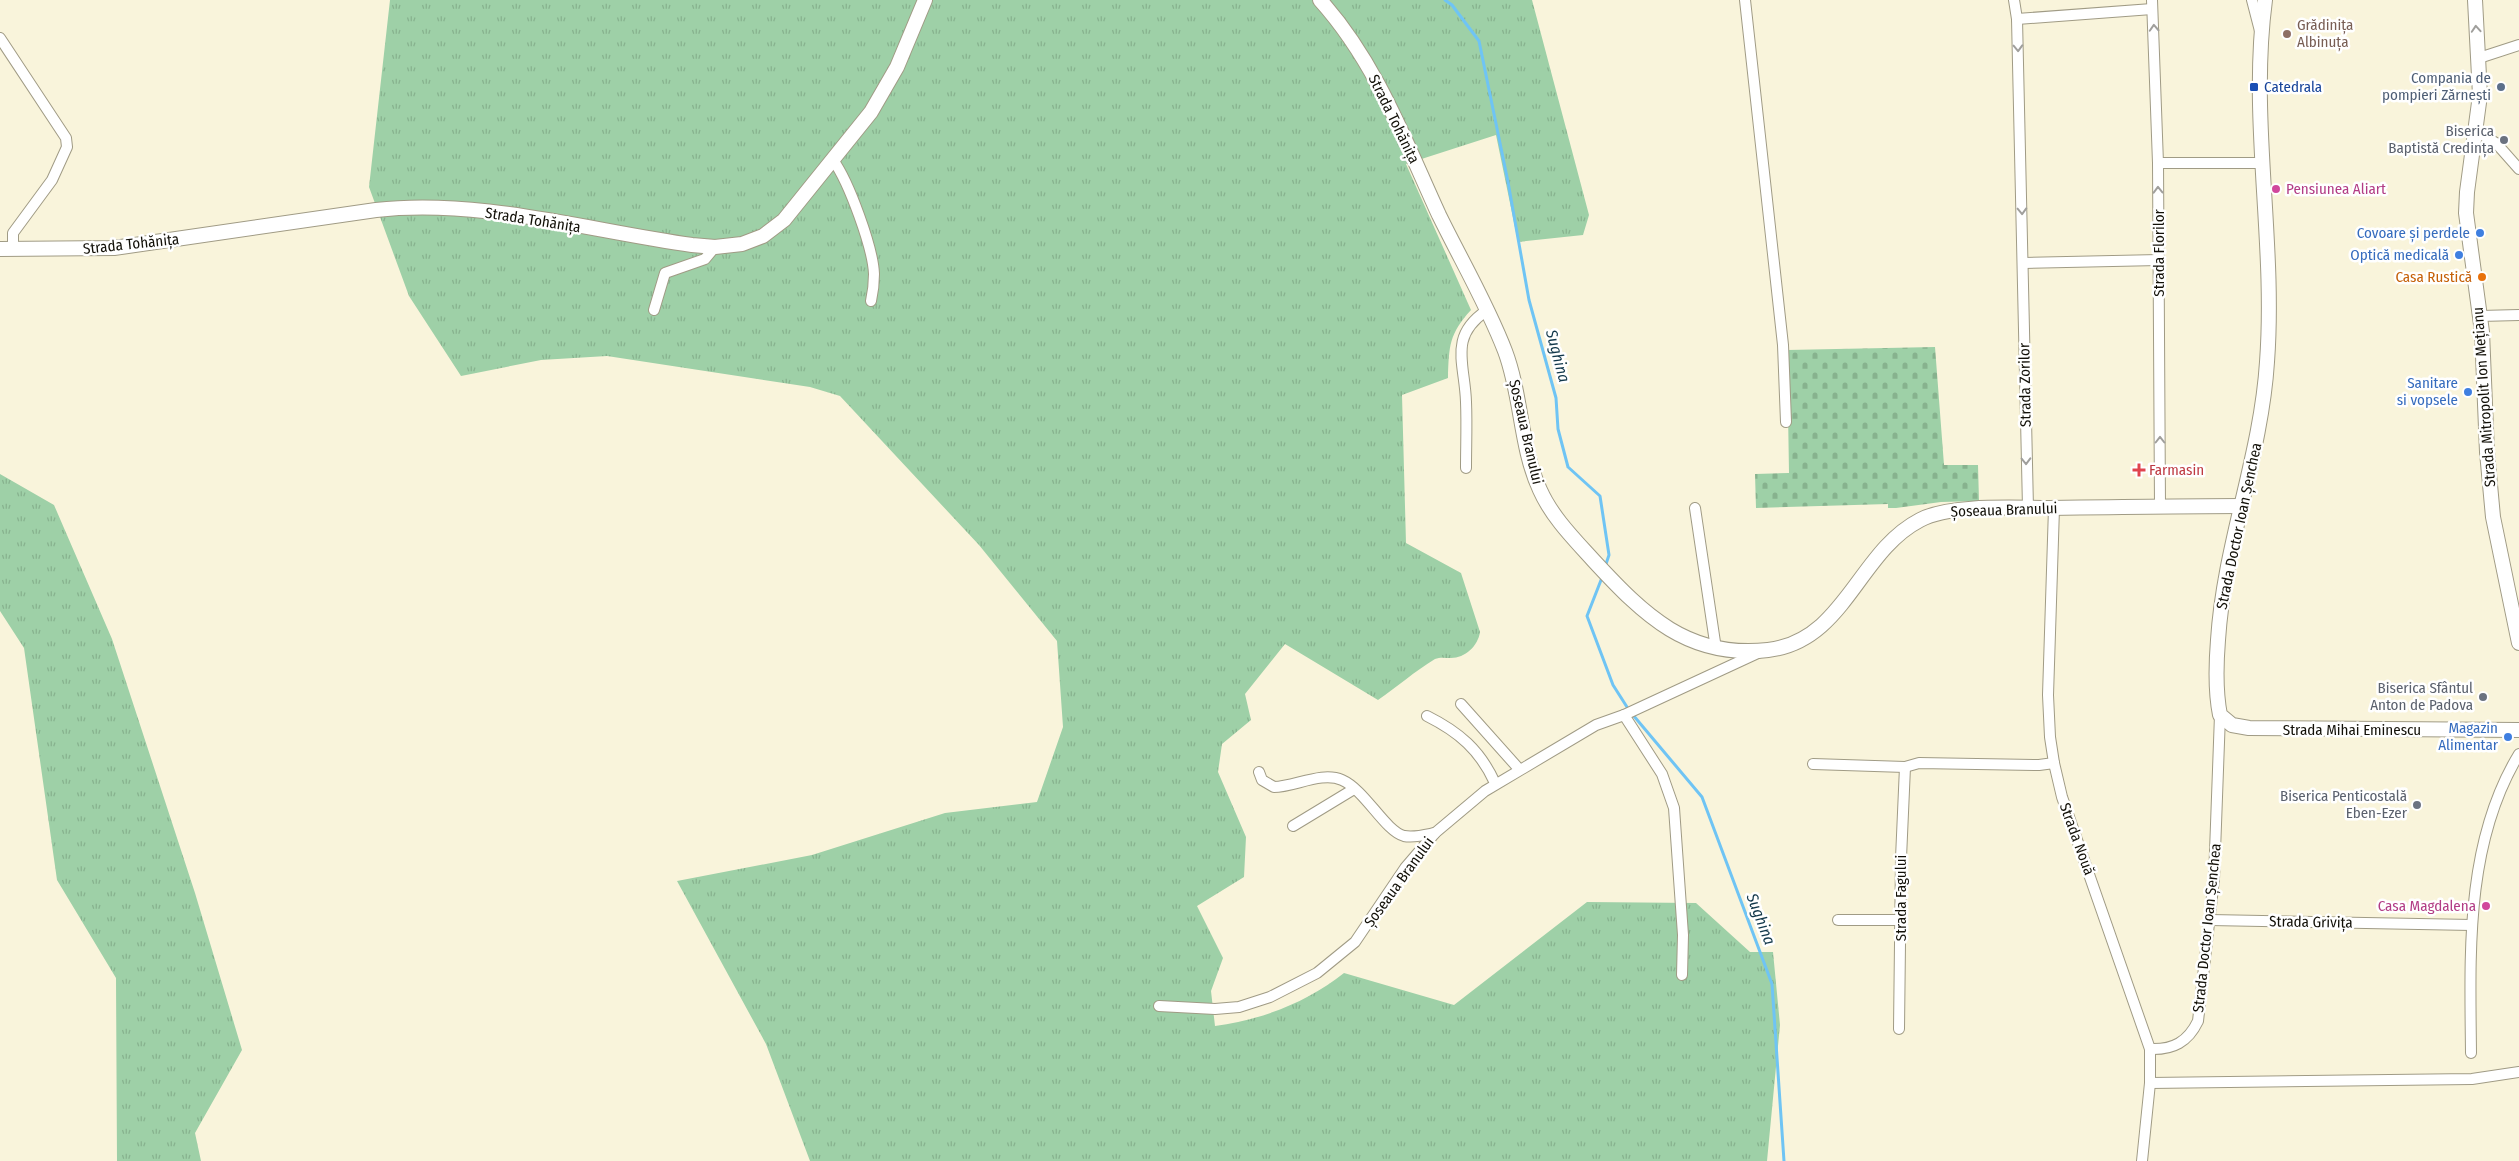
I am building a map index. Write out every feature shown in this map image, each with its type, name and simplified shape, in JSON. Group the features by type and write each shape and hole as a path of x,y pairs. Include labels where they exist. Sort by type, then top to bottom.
{"main road":[{"name":"Strada Tohănița","path":"6,249 114,248 418,206 472,210 676,243 715,247 749,242 772,230 803,199 871,112 907,44 925,0"},
{"name":"Strada Tohănița","path":"1320,0 1349,34 1366,62 1454,246"},
{"name":"Strada Doctor Ioan Șenchea","path":"2220,715 2216,685 2222,602 2240,506 2262,412 2268,358 2261,34 2265,0"},
{"name":"Strada Mitropolit Ion Mețianu","path":"2475,0 2480,95 2466,213 2480,316 2487,452 2493,517 2519,643"},
{"name":"Șoseaua Branului","path":"1454,246 1505,352 1514,378 1530,459 1540,491 1559,522 1638,607 1672,632 1694,643 1716,649 1763,650 1794,644 1818,630 1889,544 1916,522 1926,517 1953,511 2028,508 2240,506"},
{"name":"Strada Mihai Eminescu","path":"2220,715 2232,725 2249,728 2519,730"}],"street":[{"path":"1744,0 1783,338 1786,422"},
{"name":"Strada Zorilor","path":"2014,0 2017,19 2024,262 2028,508"},
{"path":"2252,0 2261,34"},
{"path":"2017,19 2152,5"},
{"name":"Strada Florilor","path":"2152,5 2158,163 2160,506"},
{"name":"Strada Tohănița","path":"0,38 66,138 67,147 52,180 13,233 6,249"},
{"path":"2479,58 2519,45"},
{"path":"2477,132 2496,143 2519,169"},
{"path":"833,160 850,190 871,259 874,273 870,301"},
{"path":"2158,163 2263,163"},
{"path":"654,310 665,273 705,259 715,247"},
{"path":"2024,262 2159,260"},
{"path":"1466,468 1466,403 1461,344 1470,324 1486,311"},
{"path":"2480,316 2519,315"},
{"path":"1695,508 1716,649"},
{"name":"Strada Nouă","path":"2054,508 2048,694 2050,737 2062,797 2150,1049 2150,1083 2142,1161"},
{"name":"Șoseaua Branului","path":"1159,1006 1215,1009 1239,1007 1270,998 1317,973 1355,942 1405,868 1435,833 1495,783 1579,734 1763,650"},
{"path":"1461,704 1519,769"},
{"path":"1624,714 1662,774 1674,808 1683,945 1682,975"},
{"name":"Strada Doctor Ioan Șenchea","path":"2150,1049 2164,1049 2178,1045 2194,1030 2200,1010 2214,879 2220,715"},
{"path":"1426,716 1450,727 1472,746 1488,767 1495,783"},
{"path":"2471,1053 2472,925 2479,869 2499,794 2519,754"},
{"path":"1813,764 1905,767 1919,763 2039,765 2054,763"},
{"name":"Strada Fagului","path":"1899,1029 1905,767"},
{"path":"1259,772 1262,780 1274,788 1328,778 1343,780 1372,805 1398,834 1414,837 1435,833"},
{"path":"1293,826 1354,789"},
{"path":"1838,920 1900,920"},
{"name":"Strada Grivița","path":"2210,920 2472,925"},
{"path":"2150,1083 2472,1079 2519,1072"}],"green space":[{"path":"390,0 1532,0 1589,215 1583,235 1518,242 1496,135 1406,164 1471,310 1454,334 1450,349 1448,378 1402,395 1406,543 1461,573 1480,632 1479,637 1474,646 1466,653 1451,658 1435,659 1378,700 1285,644 1245,694 1251,720 1222,744 1218,772 1246,837 1244,877 1197,906 1223,958 1211,991 1215,1026 1250,1019 1283,1008 1315,993 1344,973 1454,1005 1587,902 1696,903 1750,952 1773,952 1780,1025 1767,1161 810,1161 766,1044 677,881 812,855 945,813 1037,802 1063,727 1057,641 979,545 840,396 810,387 607,356 541,360 461,376 409,296 369,187"},
{"path":"1935,347 1944,465 1978,465 1979,501 1941,502 1896,508 1888,508 1888,504 1756,508 1755,474 1789,473 1787,350"},
{"path":"0,474 54,505 112,639 195,893 242,1050 195,1133 201,1161 117,1161 116,978 57,880 24,648 0,611"}],"waterway":[{"name":"Sughina","path":"1445,0 1452,5 1479,41 1508,182 1529,300 1556,398 1558,429 1568,467 1600,496 1609,555 1605,567"},
{"name":"Sughina","path":"1603,575 1587,616 1613,685 1627,707"},
{"name":"Sughina","path":"1633,715 1702,797 1772,984 1784,1161"}],"place":[{"name":"Grădinița Albinuța","path":"2287,34"},
{"name":"Catedrala","path":"2254,87"},
{"name":"Compania de pompieri Zărnești","path":"2501,87"},
{"name":"Biserica Baptistă Credința","path":"2504,140"},
{"name":"Pensiunea Aliart","path":"2276,189"},
{"name":"Covoare și perdele","path":"2480,233"},
{"name":"Optică medicală","path":"2459,255"},
{"name":"Casa Rustică","path":"2482,277"},
{"name":"Sanitare si vopsele","path":"2468,392"},
{"name":"Farmasin","path":"2139,470"},
{"name":"Biserica Sfântul Anton de Padova","path":"2483,697"},
{"name":"Magazin Alimentar","path":"2508,737"},
{"name":"Biserica Penticostală Eben-Ezer","path":"2417,805"},
{"name":"Casa Magdalena","path":"2486,906"}]}
